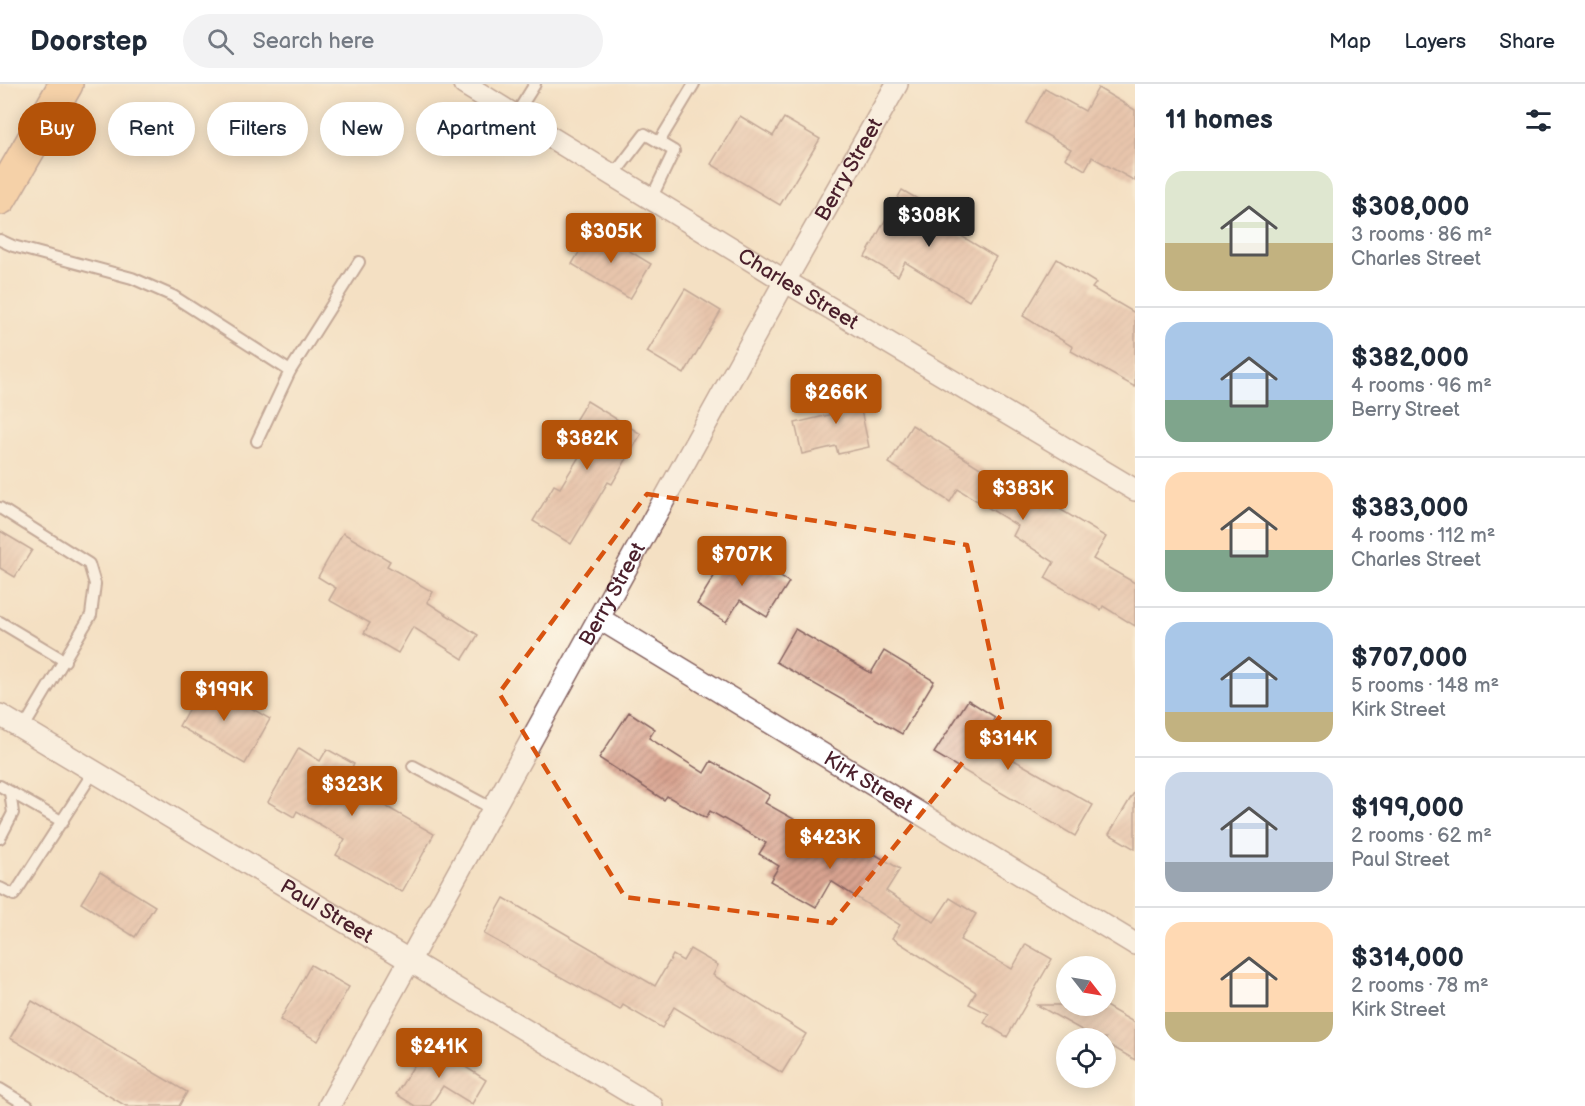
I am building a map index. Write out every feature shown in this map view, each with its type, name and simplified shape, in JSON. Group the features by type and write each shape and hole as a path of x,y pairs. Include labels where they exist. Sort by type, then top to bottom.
{"highway":[{"path":"0,198 66,84"}],"street":[{"name":"Charles Street","path":"464,84 493,102"},
{"name":"Berry Street","path":"329,1106 785,281 897,84"},
{"name":"Charles Street","path":"557,142 1135,490"},
{"name":"Kirk Street","path":"600,619 1135,944"},
{"name":"Paul Street","path":"0,715 652,1106"}],"lane":[{"path":"524,102 535,84"},
{"path":"659,142 694,84"},
{"path":"613,176 645,134 674,151 651,199"},
{"path":"0,240 13,246 132,278 173,296 290,371"},
{"path":"256,441 290,371 358,262"},
{"path":"0,508 88,564 95,584 91,615 23,729"},
{"path":"0,622 65,661"},
{"path":"413,766 493,809"},
{"path":"0,888 14,896 94,771"},
{"path":"0,786 63,822"},
{"path":"0,838 13,813 10,792"},
{"path":"0,1089 28,1106"}],"highlighted area":[{"path":"647,494 967,545 1003,713 832,923 625,897 499,693"}],"building":[{"path":"1098,88 1135,110 1135,181 1092,157 1085,170 1065,158 1071,149 1026,123 1045,89 1085,111"},
{"path":"740,116 773,136 784,118 820,139 780,205 711,164"},
{"path":"902,190 935,209 930,217 996,257 969,301 905,262 898,276 865,257"},
{"path":"593,229 651,264 630,299 572,264"},
{"path":"1057,259 1096,283 1092,288 1135,313 1135,387 1071,351 1073,347 1023,316"},
{"path":"685,289 721,311 684,374 647,352"},
{"path":"856,387 869,447 838,454 836,446 802,454 795,423 829,415 824,394"},
{"path":"587,401 641,434 612,484 608,482 571,544 533,521 554,485 560,488 585,447 566,435"},
{"path":"912,425 996,478 1000,473 1106,537 1093,559 1135,583 1135,626 1103,606 1101,610 1045,578 1054,562 1013,536 1018,526 958,489 950,502 889,463"},
{"path":"0,531 32,550 15,577 0,568"},
{"path":"343,533 390,561 387,566 433,592 427,602 478,635 463,659 413,627 398,653 364,633 370,623 329,600 336,588 318,577"},
{"path":"732,547 789,582 767,617 740,600 726,622 697,604"},
{"path":"795,629 871,673 884,651 934,681 902,734 776,662"},
{"path":"204,681 270,719 245,764 179,726"},
{"path":"968,700 995,717 983,738 1014,760 1093,805 1075,836 934,753"},
{"path":"629,712 655,729 649,738 704,773 711,761 770,795 765,803 822,835 827,826 900,869 886,891 934,922 950,898 976,914 960,940 1012,969 1026,944 1052,959 1007,1037 984,1023 989,1014 969,1004 976,992 892,938 900,925 831,881 816,907 770,881 779,866 759,854 766,843 710,811 706,818 667,796 664,800 599,758"},
{"path":"299,748 320,761 327,749 354,764 346,776 362,785 359,791 434,834 402,892 336,855 345,839 297,811 294,817 268,802"},
{"path":"1135,791 1135,849 1109,834"},
{"path":"100,872 155,906 135,937 81,903"},
{"path":"504,898 655,986 673,955 683,961 690,949 718,965 713,975 806,1034 782,1073 674,1007 662,1028 623,1005 620,1010 484,934"},
{"path":"311,965 349,987 318,1041 280,1020"},
{"path":"32,1001 187,1092 179,1106 126,1106 10,1038"},
{"path":"1037,1005 1056,1005 1056,1016"},
{"path":"1116,1012 1135,1023 1135,1060 1116,1049 1116,1028 1078,1028 1057,1016 1116,1016"},
{"path":"428,1043 486,1080 472,1104 443,1086 430,1106 415,1106 396,1094"}]}
